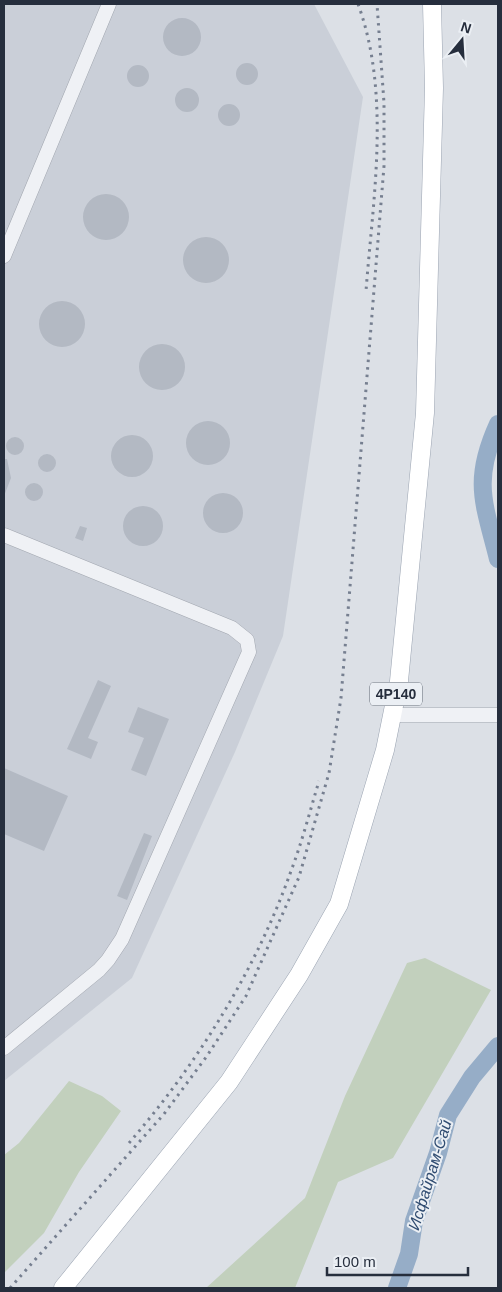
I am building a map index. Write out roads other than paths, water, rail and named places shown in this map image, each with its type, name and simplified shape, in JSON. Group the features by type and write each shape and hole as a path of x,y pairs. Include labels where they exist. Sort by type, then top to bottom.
{"main road":[{"name":"4P140","path":"63,1288 229,1082 299,975 339,904 385,750 400,672 426,413 434,88 432,4"}],"street":[{"path":"4,256 109,4"},
{"path":"4,535 232,628 247,640 249,652 122,939 99,970 4,1048"},
{"path":"392,715 498,715"}],"waterway":[{"name":"Исфайрам-Сай","path":"498,424 485,461 483,477 485,507 498,559"},
{"name":"Исфайрам-Сай","path":"397,1288 409,1254 414,1221 438,1153 448,1115 472,1077 498,1046"}],"railway":[{"path":"358,4 368,38 377,110 375,183 366,291"},
{"path":"10,1288 164,1114 207,1056 246,996 299,877 329,773 341,698 384,166 384,103 377,4"},
{"path":"129,1143 154,1113 201,1048 242,980 277,908 299,849 319,781"}]}
